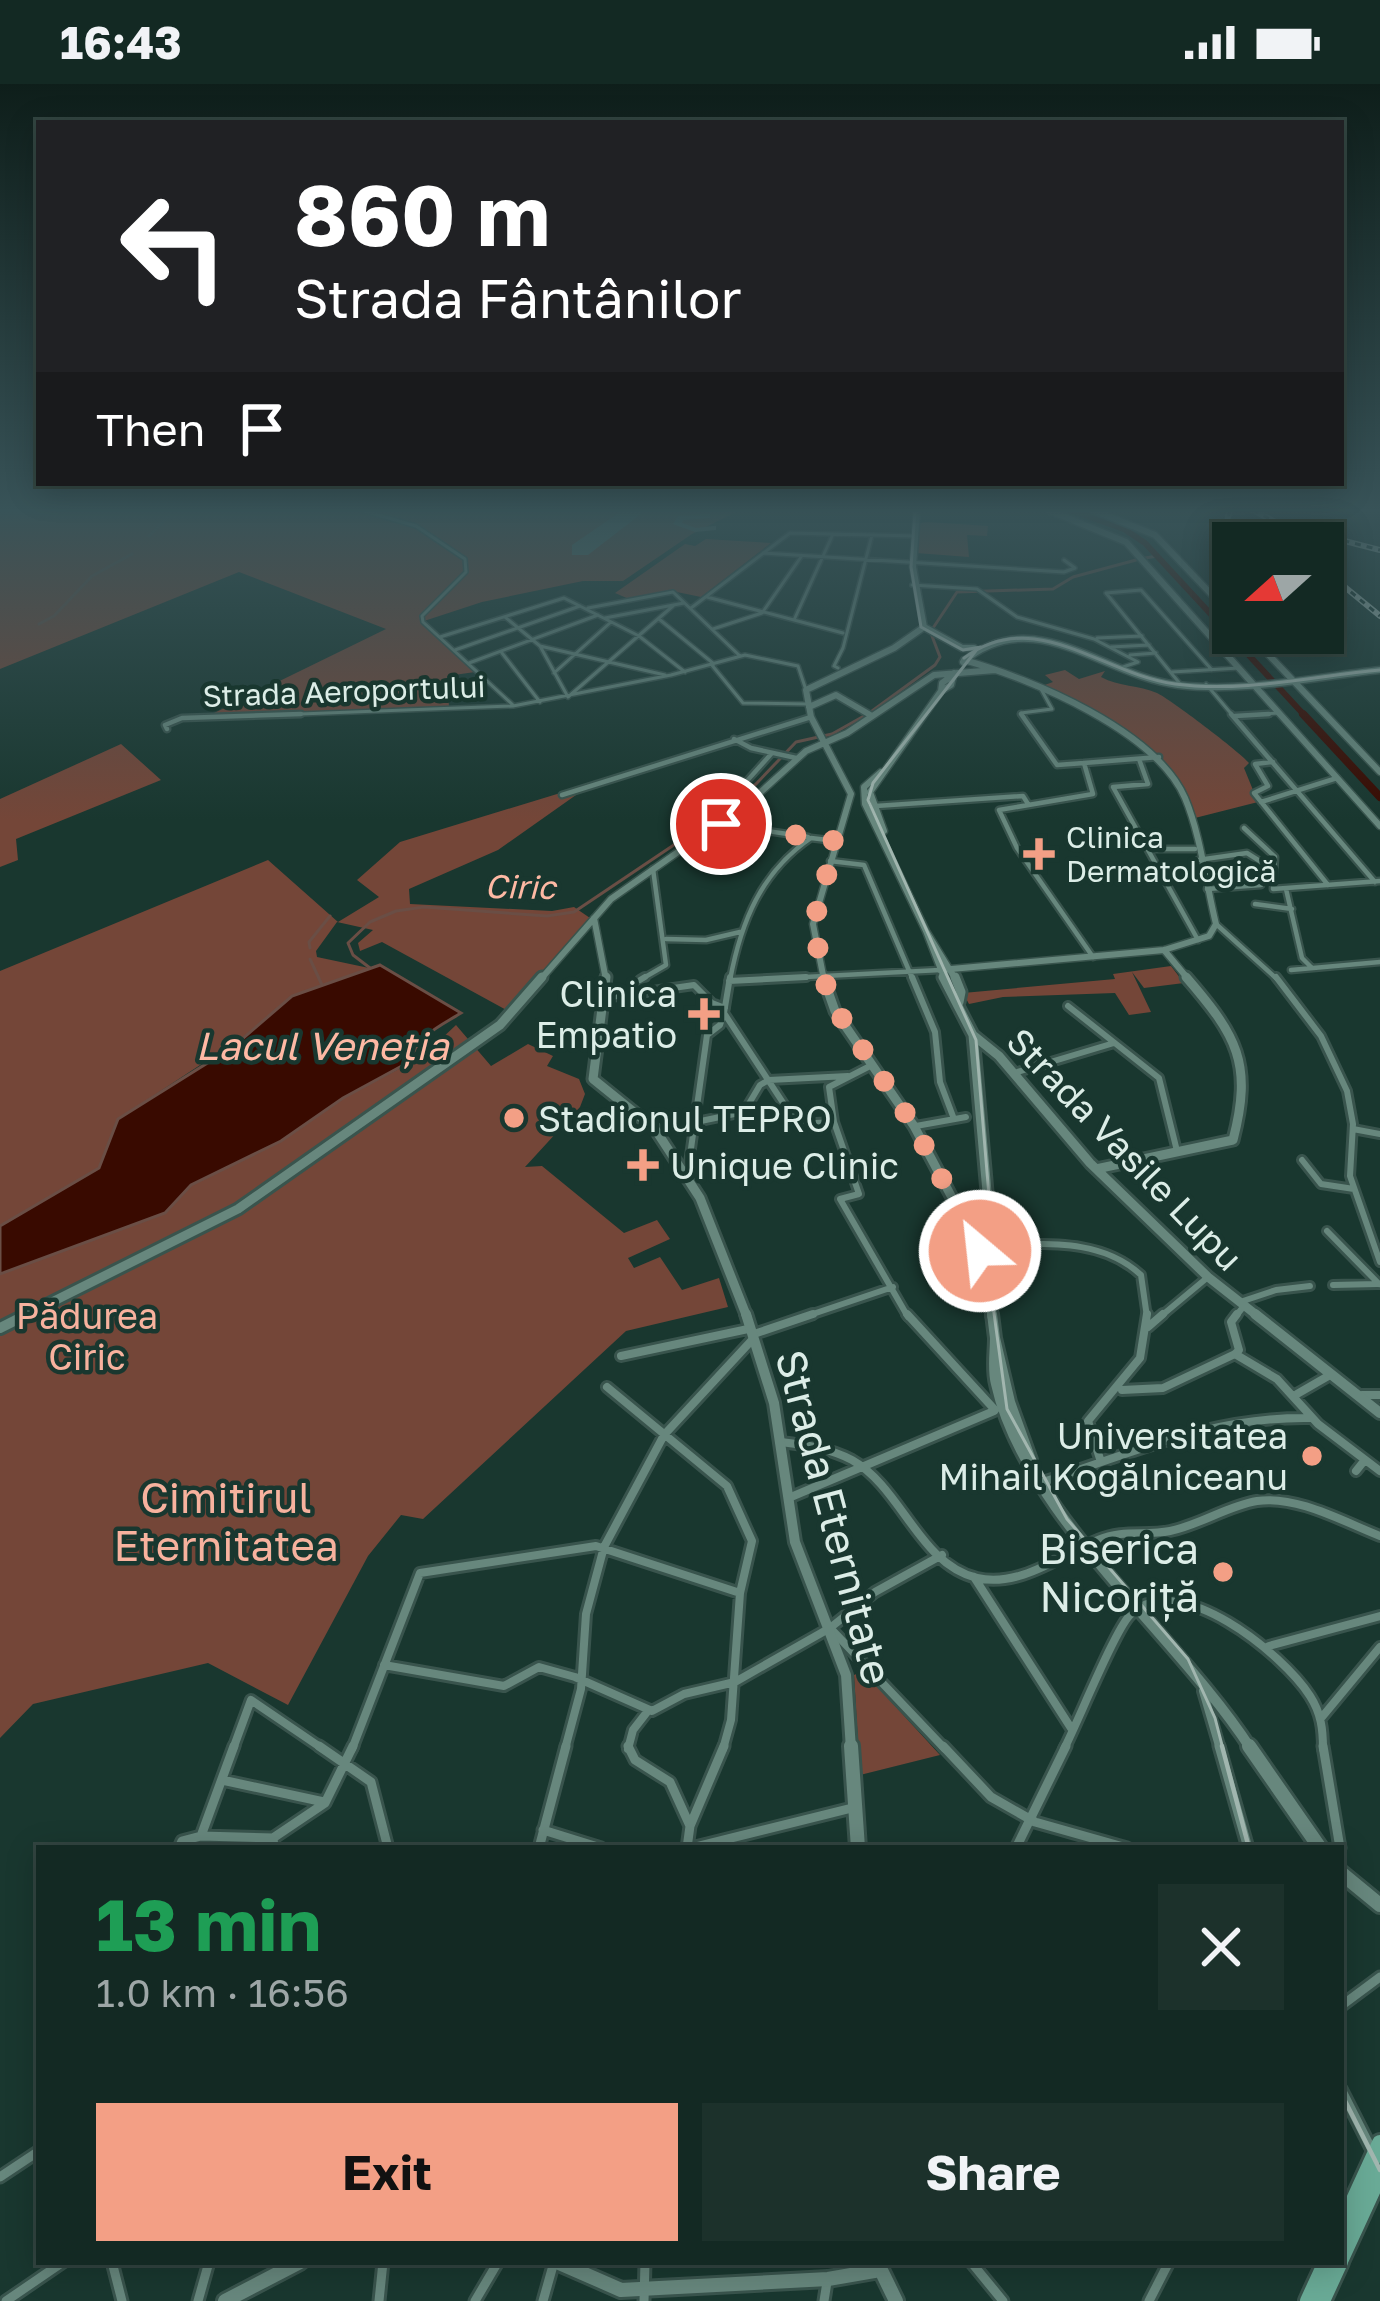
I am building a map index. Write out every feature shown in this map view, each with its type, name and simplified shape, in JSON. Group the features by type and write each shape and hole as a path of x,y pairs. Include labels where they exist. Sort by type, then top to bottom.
{"main road":[{"path":"1344,2223 1379,2160"},
{"path":"1344,2250 1379,2160"},
{"path":"1308,2301 1325,2265"},
{"path":"1322,2301 1338,2265"}],"street":[{"path":"427,613 423,622 513,706"},
{"path":"440,637 516,613"},
{"path":"455,650 563,613"},
{"path":"596,613 639,636 685,672"},
{"path":"470,663 629,613"},
{"path":"505,617 540,646 568,697 665,613"},
{"path":"697,613 741,656 793,663 806,685 812,717 851,789 813,925 823,976 829,999 914,1126 977,1238 985,1258 1002,1406"},
{"path":"713,628 759,613"},
{"path":"769,613 843,633"},
{"path":"794,620 797,613"},
{"path":"836,667 849,613"},
{"path":"920,613 924,630 966,657 1014,674 1159,757 1182,788 1216,924 1260,959 1320,1034 1343,1086 1353,1129 1348,1161 1380,1262"},
{"path":"1012,613 1094,639 1138,662"},
{"path":"1123,613 1181,685"},
{"path":"1162,613 1212,670"},
{"path":"1190,613 1380,826"},
{"path":"554,673 605,618"},
{"path":"659,619 712,664 743,703 808,706 836,695 868,714"},
{"path":"924,630 966,657"},
{"path":"806,685 836,667 897,647 924,630"},
{"path":"1094,639 1142,636"},
{"path":"1108,638 1112,647"},
{"path":"1028,804 1023,796 869,807 865,787 941,691 952,684 966,657 1005,640 1054,642 1181,685 1380,670"},
{"path":"1112,647 1149,644"},
{"path":"540,646 668,676"},
{"path":"502,652 540,702"},
{"path":"1266,654 1380,772"},
{"path":"1120,668 1158,655"},
{"path":"1126,656 1158,655"},
{"name":"Strada Aeroportului","path":"167,729 165,725 182,718 513,706 668,676 741,656"},
{"path":"1172,672 1239,668"},
{"path":"0,1328 238,1209 507,1019 617,894 719,823 823,738 929,677 995,670"},
{"path":"1206,684 1377,882"},
{"path":"1041,689 1052,710 1021,713 1057,765 1159,757"},
{"path":"1234,716 1276,713"},
{"path":"562,795 812,717"},
{"path":"734,739 794,758"},
{"path":"685,828 746,782 774,753"},
{"path":"1139,759 1148,784 1113,787 1198,941"},
{"path":"1084,763 1093,794 999,813 1029,867 1053,894 1093,956"},
{"path":"1273,763 1255,765 1267,789 1254,793 1328,884"},
{"path":"731,778 746,782"},
{"path":"1260,802 1337,778"},
{"path":"710,792 726,798"},
{"path":"688,807 705,814"},
{"name":"Strada Vasile Lupu","path":"869,807 974,1034 1096,1169 1208,1277 1380,1413"},
{"path":"719,823 836,841"},
{"path":"1244,828 1273,854 1276,875 1271,887 1377,882"},
{"path":"687,1177 707,1036 720,1025 740,932 789,851 811,838"},
{"path":"1151,849 1195,849"},
{"path":"1198,860 1247,853 1274,870"},
{"path":"830,861 864,865 939,1042 940,1082 954,1119"},
{"path":"640,980 664,968 666,939 653,869"},
{"path":"1207,889 1261,885"},
{"path":"1286,889 1302,958 1311,967"},
{"path":"1256,904 1292,909"},
{"path":"594,918 604,959 604,998 694,985 724,1010 796,1124 834,1122"},
{"path":"1209,937 1216,924"},
{"path":"666,939 706,940 740,932"},
{"path":"729,981 945,970 1164,950 1230,935"},
{"path":"1096,1169 1233,1140 1245,1076 1217,1016 1164,950"},
{"path":"1291,970 1380,962"},
{"name":"Strada Eternitate","path":"604,998 593,1079 647,1119 687,1177 711,1220 734,1279 774,1403 795,1542 830,1628 848,1690 858,1845"},
{"path":"1068,1006 1160,1078 1177,1151"},
{"path":"974,1034 989,1208 977,1238"},
{"path":"1013,1073 1114,1043"},
{"path":"872,1065 829,1088 834,1122 859,1194 840,1199 913,1325 1002,1406 1043,1482 1087,1546 1184,1657 1310,1845"},
{"path":"694,1122 744,1112 760,1085 770,1081 848,1076"},
{"path":"914,1126 966,1117"},
{"path":"1353,1129 1380,1134"},
{"path":"1302,1160 1324,1186 1354,1189"},
{"path":"1327,1231 1379,1284"},
{"path":"977,1238 1100,1250 1137,1269 1148,1327 1138,1365 1122,1390 1088,1421 1102,1462"},
{"path":"1148,1327 1208,1277"},
{"path":"1333,1285 1379,1284"},
{"path":"1122,1390 1137,1395 1175,1384 1235,1354 1239,1349 1231,1322 1242,1304 1276,1290 1310,1286"},
{"path":"621,1356 750,1335 893,1287"},
{"path":"540,1845 581,1680 586,1614 604,1546 664,1435 750,1335"},
{"path":"1235,1354 1296,1395 1311,1418 1380,1472"},
{"path":"1296,1395 1330,1375"},
{"path":"608,1387 715,1474 735,1498 752,1541 740,1592 726,1741 690,1826 689,1845"},
{"path":"1359,1397 1380,1395"},
{"path":"788,1497 1002,1406"},
{"path":"1043,1482 1183,1434 1257,1417 1311,1418"},
{"path":"781,1442 837,1451 896,1496 942,1556 974,1577 1071,1728"},
{"path":"1356,1472 1364,1461"},
{"path":"974,1577 1016,1575 1116,1533 1168,1532 1272,1499 1380,1536"},
{"path":"180,1845 201,1836 274,1843 325,1803 346,1764 420,1573 501,1564 579,1546 604,1546 740,1592"},
{"path":"690,1826 668,1778 643,1768 631,1755 631,1737 647,1712 684,1694 735,1682 830,1628 875,1592 942,1556"},
{"path":"1018,1845 1130,1615 1140,1606 1188,1603 1269,1646 1321,1718 1326,1781 1339,1845"},
{"path":"1269,1646 1380,1616"},
{"path":"830,1628 964,1773 1030,1820 1099,1844"},
{"path":"1321,1718 1380,1647"},
{"path":"1184,1657 1214,1718 1247,1845"},
{"path":"384,1665 504,1686 539,1667 581,1680 647,1712"},
{"path":"201,1836 251,1700 371,1782 387,1845"},
{"path":"222,1780 325,1803"},
{"path":"701,1845 856,1807"},
{"path":"543,1830 591,1845"},
{"path":"1344,1875 1380,1905"},
{"path":"1344,2004 1380,1977"},
{"path":"1344,2095 1379,2160"},
{"path":"0,2177 36,2153"},
{"path":"6,2301 59,2265"},
{"path":"113,2265 122,2301"},
{"path":"198,2301 208,2265"},
{"path":"225,2301 294,2265"},
{"path":"379,2301 383,2265"},
{"path":"475,2301 496,2265"},
{"path":"543,2301 554,2265"},
{"path":"562,2265 649,2297 828,2278 879,2266 896,2301"},
{"path":"645,2265 649,2297"},
{"path":"973,2265 1003,2301"},
{"path":"1149,2301 1167,2265"},
{"path":"824,2301 828,2278"}],"green space":[{"path":"0,613 137,613 0,669"},
{"path":"346,613 447,613 421,622 475,672 447,676 449,707 210,715 386,629"},
{"path":"1065,670 1079,679 1105,671 1101,677 1150,690 1176,705 1249,763 1244,768 1253,790 1250,793 1258,802 1191,819 1181,793 1150,753 1110,724 1039,687 1053,682 1045,675"},
{"path":"121,744 161,780 16,839 18,860 0,867 0,799"},
{"name":"Pădurea Ciric","path":"593,783 498,850 409,889 410,904 552,911 574,907 590,918 510,1012 382,942 360,951 358,943 373,930 337,922 316,951 317,957 369,968 322,985 118,1119 100,1168 0,1226 0,971 268,860 338,922 379,897 357,880 400,842"},
{"path":"1171,966 1184,983 1144,988 1132,972 1151,1012 1129,1015 1115,993 1003,997 969,1004 963,993 1115,979 1113,974"},
{"name":"Cimitirul Eternitatea","path":"456,1025 491,1066 528,1044 553,1056 547,1066 579,1079 585,1094 580,1107 525,1167 542,1166 624,1233 657,1220 670,1239 628,1258 634,1268 660,1257 682,1290 719,1278 728,1307 626,1331 423,1519 401,1515 368,1556 288,1705 208,1663 33,1704 0,1738 0,1274 165,1213 191,1185 281,1141 343,1098 422,1057"},
{"path":"863,1671 940,1755 860,1775 854,1675"}],"water":[{"name":"Lacul Veneția","path":"380,965 461,1013 423,1038 411,1061 343,1098 281,1141 191,1185 165,1213 0,1274 0,1226 99,1168 118,1119 233,1047 292,996"}],"waterway":[{"path":"39,624 56,613"},
{"name":"Ciric","path":"933,628 943,613"},
{"path":"1210,613 1306,717"},
{"name":"Ciric","path":"872,711 935,665 940,657 932,636"},
{"path":"1303,714 1380,797"},
{"name":"Ciric","path":"370,968 353,955 348,943 370,922 396,911 424,907 547,916 574,912 711,820 756,784 796,742 832,734 864,716"},
{"path":"310,948 309,942 330,916"},
{"path":"310,959 322,985"}],"tram line":[{"path":"919,613 921,627 963,650 981,647"},
{"path":"975,652 1017,638 1043,640 1148,678 1200,686 1252,685 1380,670"},
{"path":"975,652 978,648"},
{"path":"964,658 975,652"},
{"path":"975,652 873,783 868,800 976,1040 991,1220 986,1254 1007,1409 1067,1519 1188,1659 1215,1718 1223,1749"},
{"path":"957,1209 983,1260"},
{"path":"1222,1746 1248,1845"},
{"path":"1344,2099 1380,2170"}],"place":[{"name":"Clinica Dermatologică","path":"1039,854"},
{"name":"Clinica Empatio","path":"704,1014"},
{"name":"Stadionul TEPRO","path":"514,1118"},
{"name":"Unique Clinic","path":"643,1165"},
{"name":"Universitatea Mihail Kogălniceanu","path":"1312,1456"},
{"name":"Biserica Nicoriță","path":"1223,1572"}],"route":[{"path":"721,824 836,841 813,925 829,999 914,1126 980,1251"}]}
